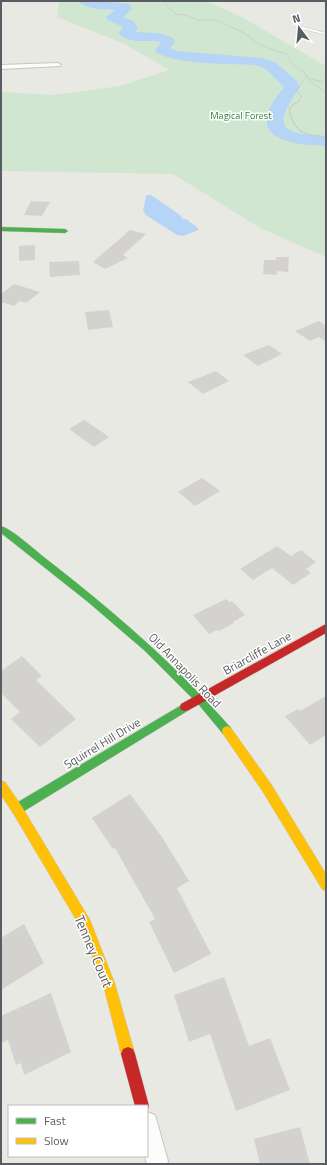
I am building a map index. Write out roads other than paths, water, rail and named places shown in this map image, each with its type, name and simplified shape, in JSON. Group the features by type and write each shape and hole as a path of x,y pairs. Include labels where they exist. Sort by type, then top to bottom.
{"street":[{"path":"1,67 58,65"},
{"path":"1,229 65,231"},
{"name":"Old Annapolis Road","path":"1,529 106,610 199,698 238,745 278,804 326,885"},
{"name":"Briarcliffe Lane","path":"199,698 326,628"},
{"name":"Squirrel Hill Drive","path":"17,809 199,698"},
{"name":"Tenney Court","path":"1,786 17,809 86,924 109,984 142,1105"},
{"path":"148,1127 157,1161"}],"lane":[{"path":"300,27 326,34"}],"water":[{"path":"151,195 180,215 183,219 186,219 198,228 198,230 183,236 177,235 146,215 143,211 146,196"}],"waterway":[{"path":"85,1 93,4 124,7 126,9 113,17 128,24 131,28 126,33 135,36 157,37 167,40 168,42 162,50 174,55 258,61 271,66 291,83 292,87 281,102 275,114 275,123 278,130 296,139 326,141"}],"park label":[{"name":"Magical Forest","path":"241,115"}]}
